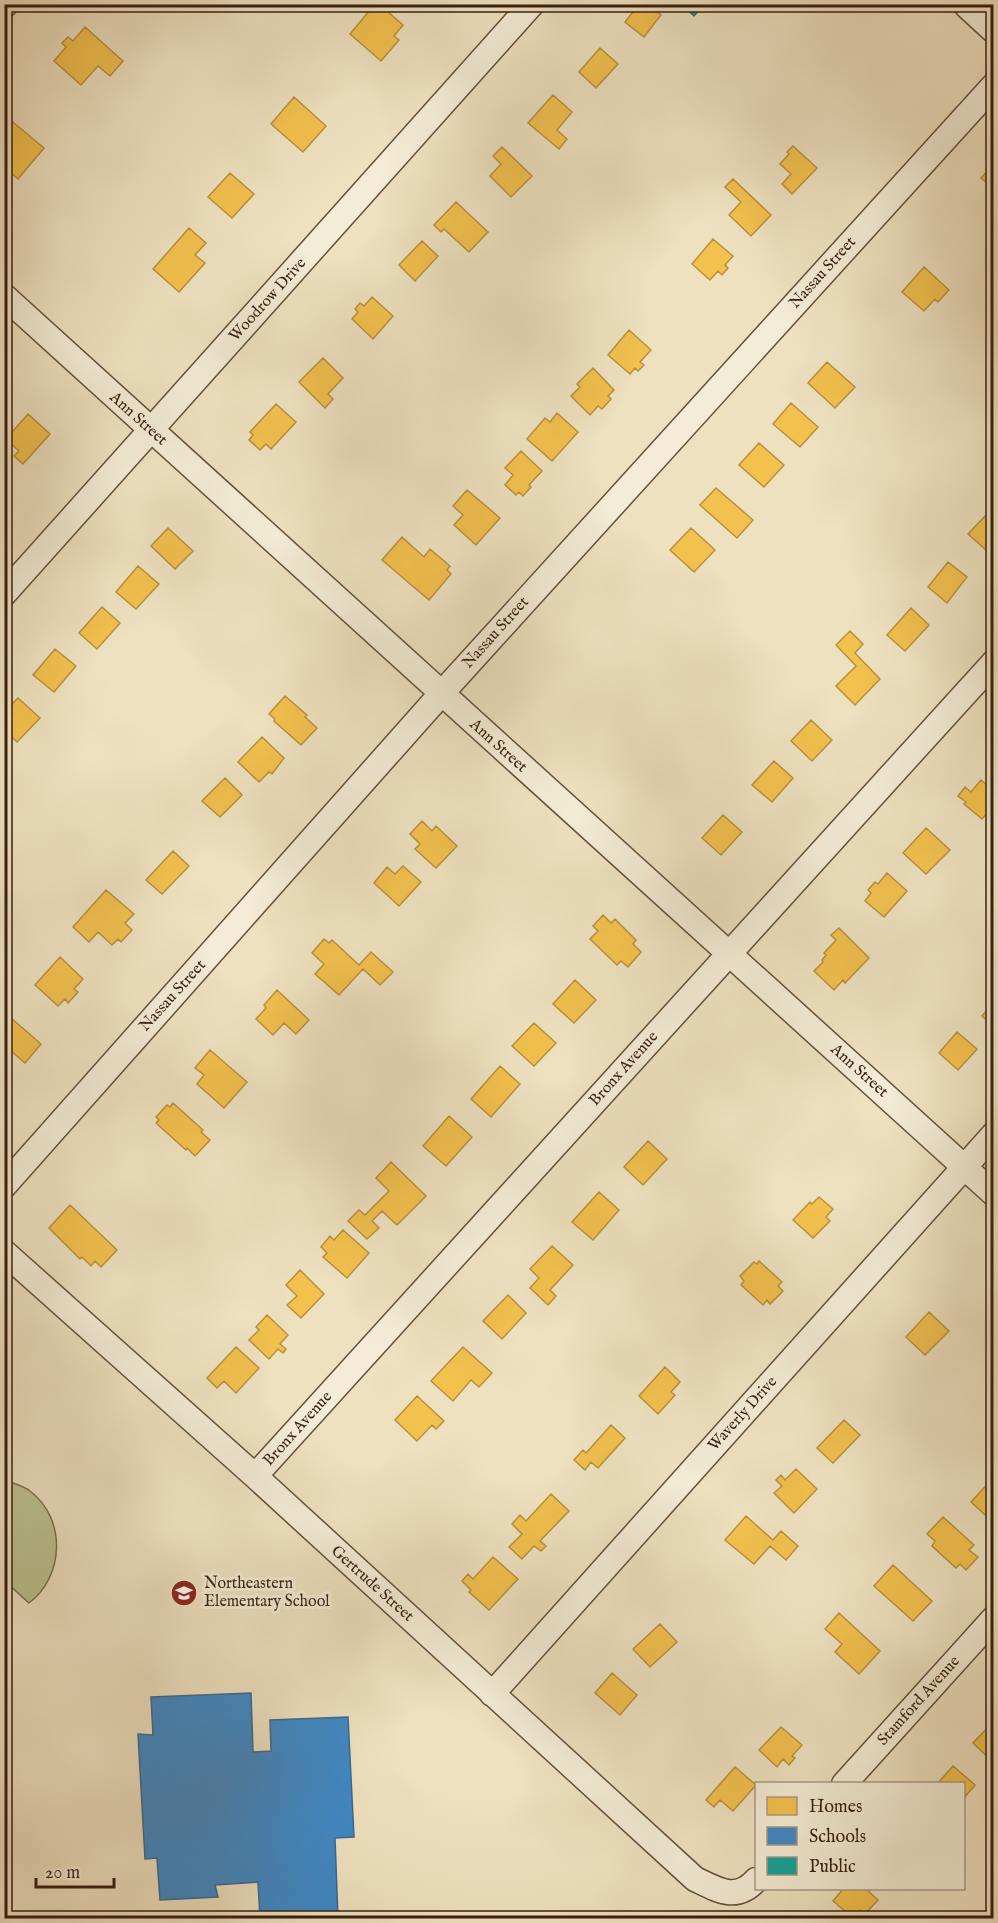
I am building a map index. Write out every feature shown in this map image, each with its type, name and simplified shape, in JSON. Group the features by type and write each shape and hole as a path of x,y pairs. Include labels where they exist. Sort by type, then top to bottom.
{"street":[{"name":"Woodrow Drive","path":"4,594 532,4"},
{"path":"969,4 993,27"},
{"name":"Nassau Street","path":"4,1186 441,694 993,85"},
{"name":"Ann Street","path":"4,296 993,1194"},
{"name":"Bronx Avenue","path":"255,1476 993,662"},
{"name":"Waverly Drive","path":"492,1694 993,1134"},
{"name":"Gertrude Street","path":"4,1252 255,1476 695,1879 720,1891 731,1893 752,1884"},
{"name":"Stamford Avenue","path":"846,1782 993,1618"}],"green space":[{"path":"5,1480 27,1489 42,1503 55,1532 54,1564 49,1578 41,1592 29,1603 8,1584 5,1586"}],"building: Homes":[{"path":"375,4 379,4 403,25 394,36 399,40 381,61 350,34"},
{"path":"639,4 647,4 661,15 644,37 625,22"},
{"path":"85,27 123,61 110,76 98,66 81,85 54,61 66,47 62,43 68,37 73,41"},
{"path":"600,48 618,64 596,88 579,72"},
{"path":"553,95 572,112 557,130 567,139 559,149 528,123"},
{"path":"294,97 326,126 303,152 271,124"},
{"path":"8,118 44,148 18,179 4,167 4,122"},
{"path":"793,146 817,168 792,194 782,184 791,174 780,164"},
{"path":"502,147 532,176 511,197 490,176 501,164 493,156"},
{"path":"994,164 994,189 981,178"},
{"path":"230,173 254,194 232,218 208,197"},
{"path":"733,179 771,215 751,236 729,215 741,202 725,187"},
{"path":"456,202 488,232 469,252 444,229 441,232 434,225"},
{"path":"189,228 206,243 195,255 205,263 179,292 153,269"},
{"path":"713,239 733,256 725,265 728,268 722,275 718,271 710,280 692,264"},
{"path":"422,241 438,256 415,281 399,265"},
{"path":"924,267 949,290 938,302 935,299 924,311 902,292"},
{"path":"372,297 393,316 373,339 352,319 358,312 355,309 360,303 364,306"},
{"path":"629,330 651,350 640,362 644,365 638,371 635,368 630,374 608,355"},
{"path":"323,358 343,378 328,394 333,399 325,408 299,382"},
{"path":"827,362 855,387 835,408 808,383"},
{"path":"593,368 614,390 608,396 611,399 602,409 598,406 590,415 571,396 580,387 577,384"},
{"path":"791,403 818,427 800,447 773,424"},
{"path":"276,404 296,422 271,449 266,444 260,450 249,440 253,435 250,432"},
{"path":"557,413 578,432 552,461 527,439 545,418 550,422"},
{"path":"28,414 50,434 23,464 14,456 19,451 6,439"},
{"path":"759,443 784,465 764,487 739,465"},
{"path":"521,451 542,471 529,485 531,487 523,496 519,492 516,495 505,485 513,475 505,468"},
{"path":"716,488 753,520 737,538 700,505"},
{"path":"467,490 500,518 476,545 454,525 463,515 453,506"},
{"path":"989,512 994,515 994,557 968,534"},
{"path":"168,528 193,551 175,569 151,546"},
{"path":"691,528 715,550 694,572 670,550"},
{"path":"402,537 424,557 430,549 450,566 447,570 451,574 429,600 382,560"},
{"path":"948,562 967,577 947,603 928,587"},
{"path":"138,566 159,584 136,609 116,592"},
{"path":"102,607 120,623 97,649 79,633"},
{"path":"911,608 929,625 905,651 887,635"},
{"path":"850,631 863,644 855,653 880,679 855,705 836,686 856,666 836,645"},
{"path":"55,649 76,666 54,692 33,675"},
{"path":"285,696 307,715 305,717 317,728 301,745 269,714"},
{"path":"18,698 40,718 17,742 4,730 4,712"},
{"path":"811,720 832,740 812,761 791,741"},
{"path":"262,737 284,758 272,774 269,772 259,782 238,762"},
{"path":"774,761 793,778 772,802 752,785"},
{"path":"225,778 242,795 220,817 202,801"},
{"path":"981,780 994,791 994,806 982,819 958,796 965,787 971,792"},
{"path":"723,815 742,832 721,855 702,838"},
{"path":"422,821 432,831 436,826 457,846 436,868 415,849 420,844 410,834"},
{"path":"926,828 950,850 926,874 903,853"},
{"path":"173,851 189,866 162,894 146,880"},
{"path":"403,866 421,882 399,906 374,883 387,867 395,874"},
{"path":"887,873 907,891 884,917 865,901 871,893 868,890 875,882 878,884"},
{"path":"106,890 134,914 125,923 132,930 121,942 118,939 112,945 98,932 89,942 73,927"},
{"path":"603,915 611,923 615,919 636,940 633,944 641,952 628,967 621,961 617,965 590,939 598,931 593,926"},
{"path":"839,928 869,958 845,983 843,980 834,990 814,971 823,962 826,955 824,953 836,940 831,935"},
{"path":"324,939 329,943 332,940 359,965 371,952 393,972 380,985 363,969 339,995 315,974 324,964 312,953"},
{"path":"60,957 83,979 74,989 78,992 68,1003 65,999 58,1006 35,985"},
{"path":"575,980 596,1000 574,1023 553,1004"},
{"path":"277,990 309,1020 296,1034 284,1023 273,1035 256,1019"},
{"path":"994,1002 994,1027 982,1016"},
{"path":"4,1012 41,1044 25,1063 4,1045"},
{"path":"534,1023 556,1043 534,1066 512,1046"},
{"path":"957,1032 977,1049 958,1070 939,1053"},
{"path":"210,1050 247,1082 224,1108 197,1084 204,1075 195,1068"},
{"path":"500,1066 520,1084 491,1117 471,1099"},
{"path":"173,1103 203,1130 201,1132 210,1140 195,1156 156,1123 159,1120 156,1117 167,1105 170,1107"},
{"path":"449,1116 472,1137 446,1166 423,1146"},
{"path":"648,1141 667,1159 643,1185 624,1167"},
{"path":"391,1162 426,1196 397,1225 382,1211 372,1221 379,1228 367,1239 348,1221 359,1210 365,1215 389,1191 376,1178"},
{"path":"599,1192 619,1210 593,1240 572,1222"},
{"path":"819,1197 833,1209 826,1217 830,1221 813,1238 793,1220 810,1202 812,1204"},
{"path":"70,1205 117,1250 101,1267 95,1261 91,1266 82,1257 80,1259 49,1228"},
{"path":"343,1230 369,1253 347,1278 323,1257 327,1253 321,1247 330,1236 334,1240"},
{"path":"552,1246 573,1265 550,1290 556,1296 548,1305 530,1288 539,1278 530,1269"},
{"path":"759,1261 782,1282 778,1286 783,1291 770,1304 767,1300 763,1305 741,1285 744,1281 740,1276 754,1262 757,1264"},
{"path":"300,1270 324,1294 301,1318 287,1305 297,1296 286,1285"},
{"path":"508,1295 526,1313 502,1339 483,1321"},
{"path":"929,1312 949,1331 925,1355 906,1337"},
{"path":"267,1315 288,1335 280,1344 286,1349 283,1353 278,1349 269,1359 249,1340 259,1330 256,1327"},
{"path":"236,1347 259,1368 236,1393 224,1381 217,1388 207,1378"},
{"path":"463,1347 492,1373 479,1387 471,1380 453,1401 431,1381"},
{"path":"665,1367 680,1382 671,1392 675,1395 658,1414 639,1396"},
{"path":"417,1396 444,1421 436,1429 432,1425 417,1441 395,1420"},
{"path":"844,1420 860,1435 833,1463 817,1448"},
{"path":"611,1425 625,1438 598,1468 591,1462 585,1470 574,1460 583,1450 586,1453"},
{"path":"796,1469 817,1489 794,1513 774,1493 782,1486 776,1480 781,1475 785,1480"},
{"path":"994,1475 994,1523 971,1502"},
{"path":"551,1494 569,1511 540,1541 546,1546 541,1551 534,1546 522,1559 509,1547 522,1534 512,1524 520,1515 526,1521"},
{"path":"746,1516 773,1540 781,1531 798,1546 786,1560 770,1546 754,1564 725,1540"},
{"path":"943,1517 974,1545 969,1550 978,1557 966,1570 960,1564 956,1568 932,1546 935,1541 927,1534"},
{"path":"493,1557 518,1579 489,1610 469,1592 471,1590 462,1581 468,1574 473,1579"},
{"path":"893,1565 932,1601 913,1621 874,1586"},
{"path":"839,1613 880,1651 859,1674 835,1652 842,1644 825,1629"},
{"path":"660,1624 677,1642 650,1667 633,1649"},
{"path":"612,1673 637,1695 620,1715 595,1693"},
{"path":"994,1721 994,1763 973,1743"},
{"path":"781,1727 802,1745 792,1756 795,1758 789,1765 783,1759 777,1767 759,1750"},
{"path":"953,1766 975,1785 965,1797 965,1782 939,1782"},
{"path":"735,1767 755,1784 733,1811 720,1800 714,1807 706,1800"},
{"path":"842,1890 867,1890 878,1900 865,1914 860,1910 853,1918 833,1901"}],"building: Schools":[{"path":"251,1693 253,1752 271,1751 270,1720 348,1717 354,1837 335,1838 338,1918 260,1918 258,1882 215,1885 218,1897 160,1900 157,1858 145,1859 138,1734 153,1735 151,1697"}],"building: Public":[{"path":"681,4 705,4 694,16"}],"place":[{"name":"Northeastern Elementary School","path":"184,1593"}]}
